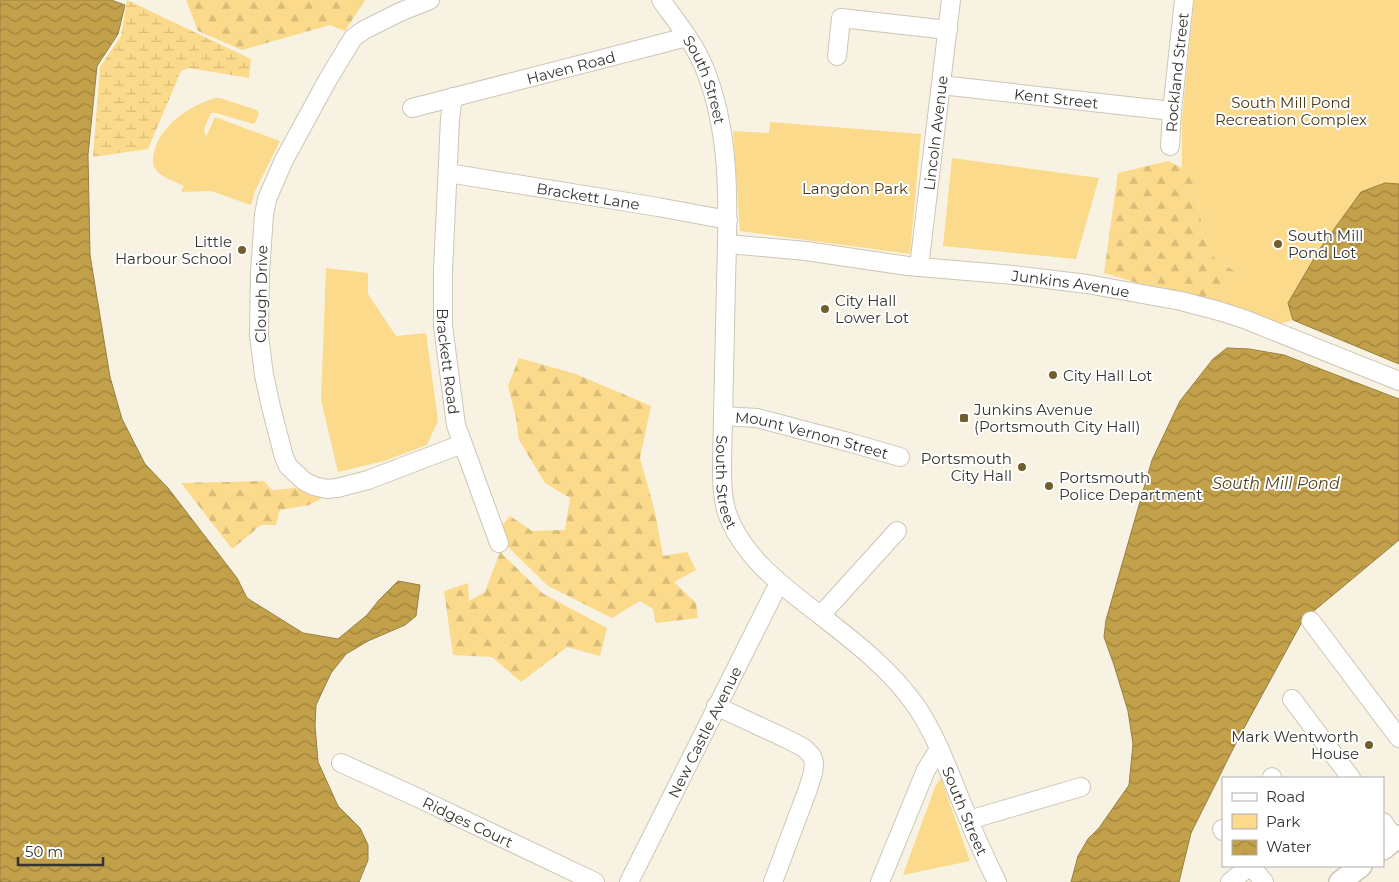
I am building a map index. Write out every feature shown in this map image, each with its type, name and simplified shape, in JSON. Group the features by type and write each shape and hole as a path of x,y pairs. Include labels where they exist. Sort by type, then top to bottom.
{"street":[{"name":"Clough Drive","path":"430,0 400,12 364,30 353,38 284,160 267,199 264,215 260,272 259,335 263,368 284,457 288,466 304,481 327,489 337,488 368,480 462,444"},
{"name":"South Street","path":"661,0 687,37 704,67 717,104 724,147 728,244 722,483 727,511 738,536 746,548 779,583 821,615 874,660 906,693 927,724 997,882"},
{"name":"Lincoln Avenue","path":"919,267 951,0"},
{"name":"Rockland Street","path":"1170,146 1184,0"},
{"path":"837,56 841,18 948,30"},
{"name":"Haven Road","path":"412,108 687,37"},
{"name":"Kent Street","path":"941,85 1172,111"},
{"path":"448,173 450,119 453,97"},
{"name":"Brackett Road","path":"448,173 443,271 443,326 454,416 462,444 499,543"},
{"name":"Brackett Lane","path":"448,173 728,220"},
{"name":"Junkins Avenue","path":"728,244 806,251 919,267 1014,275 1087,284 1198,305 1264,327 1399,381"},
{"name":"Mount Vernon Street","path":"723,416 757,418 900,457"},
{"path":"821,615 897,531"},
{"name":"New Castle Avenue","path":"629,882 779,583"},
{"path":"1311,621 1399,738"},
{"path":"1292,699 1350,777"},
{"path":"716,706 789,740 804,748 812,756 814,763 813,773 773,882"},
{"path":"880,882 926,770 939,749"},
{"name":"Ridges Court","path":"340,763 595,882"},
{"path":"969,820 1081,787"},
{"path":"1384,824 1392,841"},
{"path":"1230,882 1249,867"},
{"path":"1251,867 1264,882"}],"green space":[{"path":"127,0 251,59 249,78 189,68 181,71 148,149 93,157 100,67 121,36"},
{"path":"186,0 365,0 345,31 330,25 242,50 198,31"},
{"name":"South Mill Pond Recreation Complex","path":"1194,0 1399,0 1399,184 1361,192 1319,250 1288,303 1293,320 1279,324 1212,299 1235,271 1216,260 1203,235 1195,174 1182,168 1182,119"},
{"path":"215,98 257,110 259,114 253,124 211,113 204,129 206,137 215,117 280,141 255,191 251,205 211,191 181,192 184,186 163,176 153,165 157,143 169,125 195,106"},
{"name":"Langdon Park","path":"770,122 921,134 910,254 740,231 733,131 769,133"},
{"name":"Langdon Park","path":"952,158 1099,178 1076,259 943,246"},
{"path":"1168,161 1195,174 1203,235 1216,260 1235,271 1212,299 1141,284 1104,273 1118,173"},
{"path":"326,268 368,273 368,294 396,336 426,333 438,421 427,445 384,461 338,472 321,400"},
{"path":"519,358 576,374 651,406 640,458 655,512 663,556 687,552 696,570 674,582 696,603 698,618 656,623 653,609 640,601 612,618 548,586 503,542 500,528 510,516 532,531 565,530 570,498 545,483 519,440 508,386"},
{"path":"264,481 272,490 295,488 324,497 309,505 280,510 276,525 261,525 232,549 181,483"},
{"path":"500,552 542,593 607,628 600,656 567,647 521,682 492,657 453,655 444,591 468,583 469,601 485,592"},
{"path":"941,778 970,861 903,875 935,787"}],"water":[{"path":"0,0 111,0 125,5 118,34 97,66 88,155 90,255 110,377 122,419 145,464 168,488 237,578 247,598 303,633 338,639 367,615 398,581 420,585 416,616 405,625 368,641 346,654 331,673 316,705 315,725 318,762 338,806 360,828 368,845 368,860 359,882 0,882"},
{"path":"1385,183 1399,184 1399,364 1293,320 1288,303 1319,250 1361,192"},
{"name":"South Mill Pond","path":"1227,348 1249,349 1284,355 1399,399 1399,540 1303,620 1237,741 1191,833 1179,882 1071,882 1078,856 1088,839 1099,828 1129,785 1133,744 1128,711 1104,637 1106,620 1152,460 1180,401 1213,359"}],"place":[{"name":"South Mill Pond Lot","path":"1278,244"},
{"name":"Little Harbour School","path":"242,250"},
{"name":"City Hall Lower Lot","path":"825,309"},
{"name":"City Hall Lot","path":"1053,375"},
{"name":"Junkins Avenue (Portsmouth City Hall)","path":"964,418"},
{"name":"Portsmouth City Hall","path":"1022,467"},
{"name":"Portsmouth Police Department","path":"1049,486"},
{"name":"Mark Wentworth House","path":"1369,745"}]}
